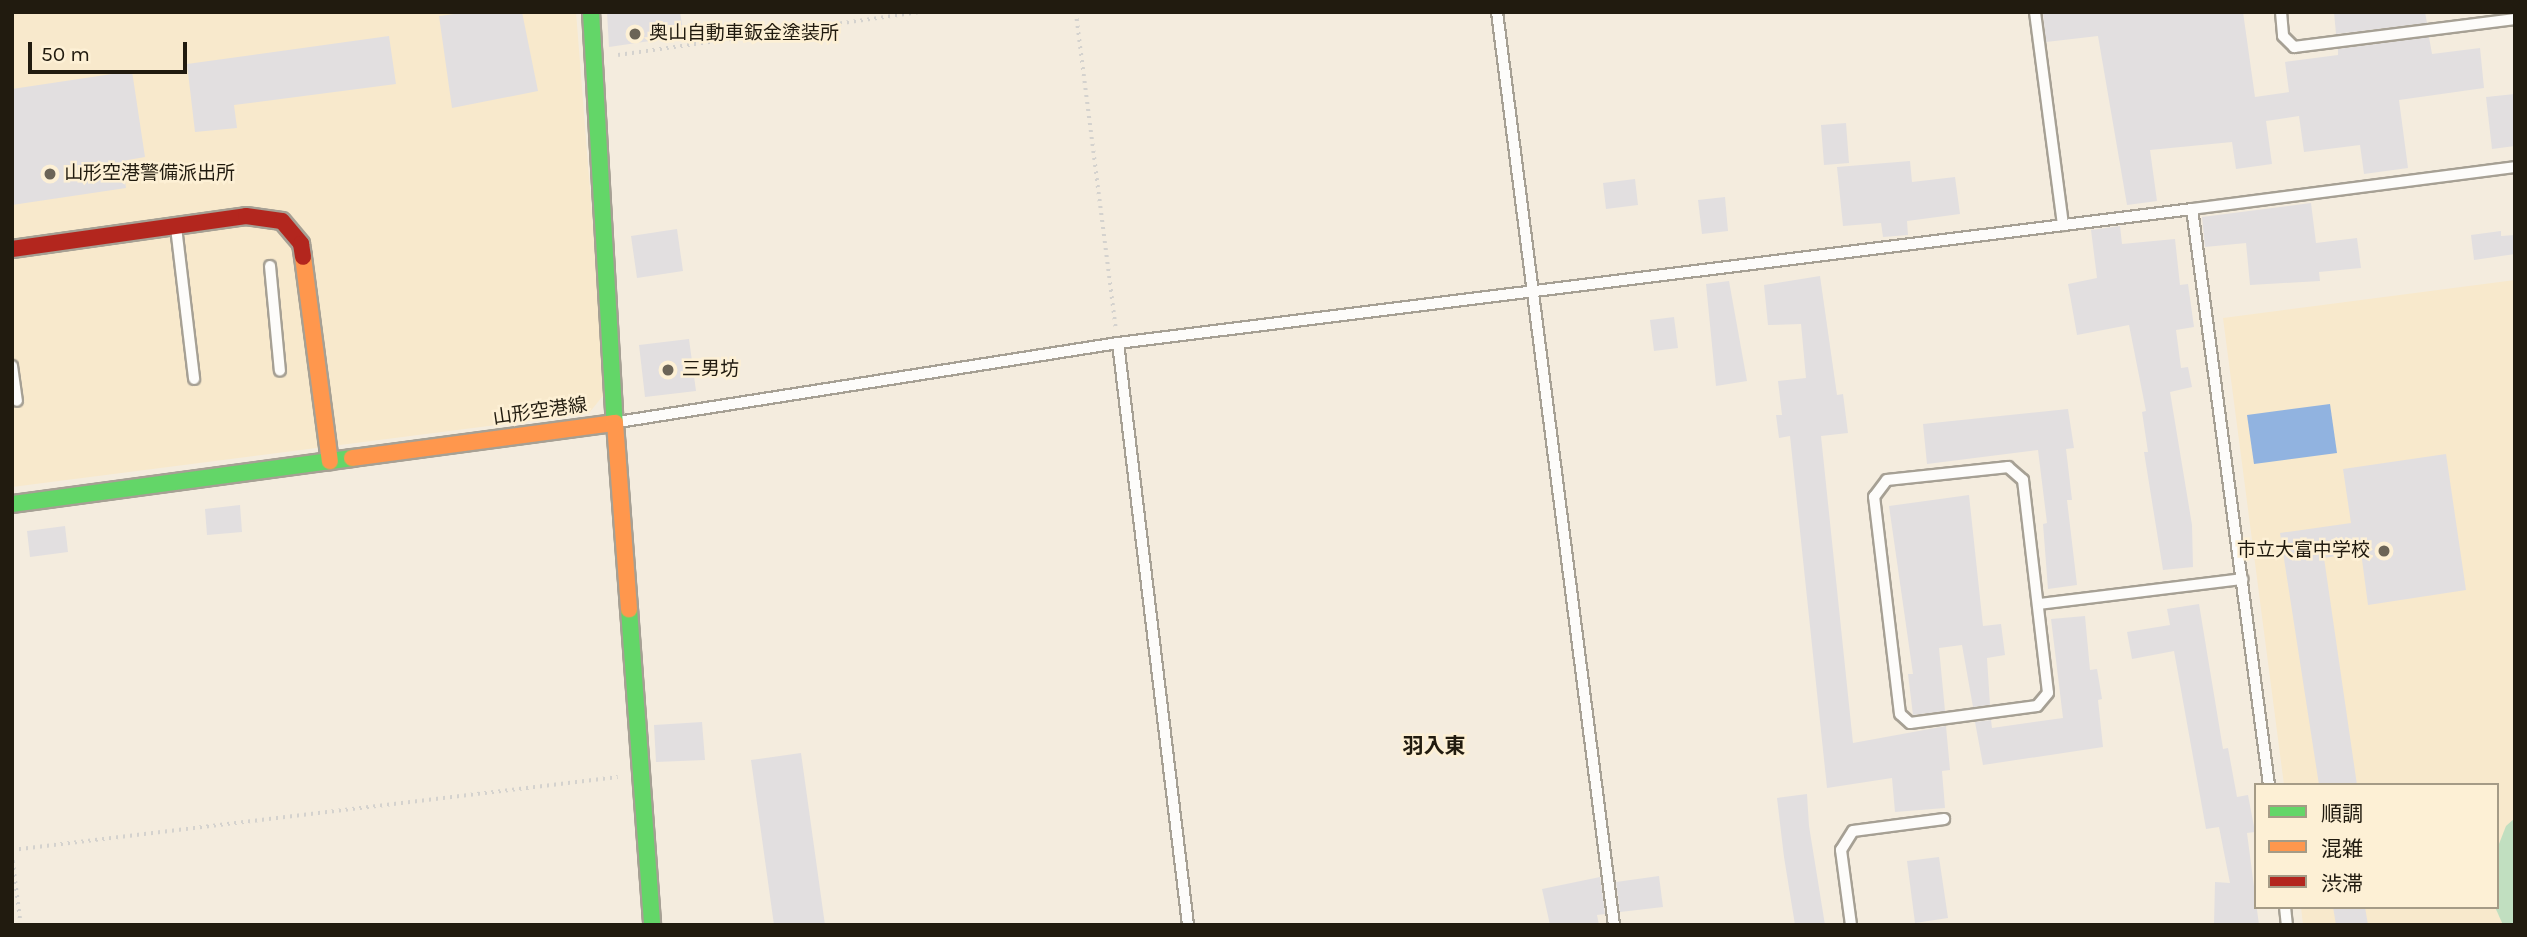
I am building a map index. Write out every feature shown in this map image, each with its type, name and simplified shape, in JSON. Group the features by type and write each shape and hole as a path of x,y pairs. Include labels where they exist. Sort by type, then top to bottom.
{"main road":[{"path":"591,12 615,423"},
{"path":"12,248 176,224 268,217 294,231 301,244 330,461"},
{"name":"山形空港線","path":"12,504 615,423 652,925"}],"lane":[{"path":"1497,12 1615,925"},
{"path":"2035,12 2063,225"},
{"path":"2281,12 2283,36 2294,47 2515,19"},
{"path":"615,423 1118,343 2515,167"},
{"path":"2192,209 2269,783"},
{"path":"176,224 194,379"},
{"path":"270,266 280,371"},
{"path":"1118,343 1188,925"},
{"path":"12,366 17,401"},
{"path":"2008,467 2023,480 2039,604 2049,693 2037,706 1910,723 1900,714 1874,497 1886,480 2008,467"},
{"path":"2039,604 2242,579"},
{"path":"1851,925 1841,850 1853,831 1944,819"}],"path":[{"path":"595,59 922,12"},
{"path":"1076,12 1118,343"},
{"path":"21,925 12,852 640,774"}],"shaded area":[{"path":"12,12 576,12 606,392 589,413 12,487"},
{"name":"市立大富中学校","path":"2515,280 2515,925 2303,925 2301,909 2499,909 2499,783 2284,783 2223,318"}],"green space":[{"path":"2515,818 2515,925 2503,925 2496,909 2499,909 2499,844 2506,826"}],"water":[{"path":"2330,404 2337,453 2254,464 2247,415"}],"building":[{"path":"470,12 522,12 538,91 452,108 439,16"},
{"path":"607,12 680,12 684,36 609,47"},
{"path":"2043,12 2243,12 2255,97 2289,92 2285,62 2338,55 2338,49 2429,37 2432,54 2480,48 2484,88 2399,100 2408,168 2364,174 2360,145 2304,152 2299,116 2266,121 2272,164 2236,169 2232,142 2150,150 2157,201 2127,205 2098,36 2046,42"},
{"path":"2334,12 2425,12 2427,23 2336,34"},
{"path":"389,36 396,84 234,105 237,128 195,132 187,64"},
{"path":"132,71 145,157 122,161 126,188 12,205 12,89"},
{"path":"2515,94 2515,146 2492,149 2486,97"},
{"path":"1846,123 1849,163 1824,165 1821,125"},
{"path":"1910,161 1912,182 1955,177 1960,214 1907,221 1908,235 1883,237 1881,223 1843,226 1837,167"},
{"path":"1635,179 1638,205 1606,209 1603,183"},
{"path":"1725,197 1728,231 1702,234 1698,200"},
{"path":"2311,203 2316,243 2357,238 2361,268 2319,272 2320,281 2250,285 2246,243 2205,247 2202,217"},
{"path":"2120,226 2122,244 2175,239 2180,285 2188,284 2194,327 2176,330 2181,368 2188,367 2192,387 2170,392 2192,525 2193,567 2163,570 2144,452 2148,452 2142,412 2146,411 2129,325 2077,335 2068,284 2097,278 2091,230"},
{"path":"677,229 683,271 637,278 631,236"},
{"path":"2501,231 2501,236 2515,235 2515,254 2474,260 2471,235"},
{"path":"1820,276 1837,395 1843,394 1848,433 1821,436 1853,743 1946,726 1950,770 1942,771 1945,808 1895,812 1892,778 1827,788 1790,436 1779,438 1776,415 1782,415 1778,381 1806,378 1801,324 1768,325 1764,285"},
{"path":"1729,281 1747,381 1716,386 1706,284"},
{"path":"1674,317 1678,348 1654,351 1650,320"},
{"path":"689,339 696,391 645,397 639,345"},
{"path":"2068,409 2074,448 2066,449 2072,500 2067,500 2077,585 2048,589 2043,524 2047,523 2038,450 1927,464 1923,424"},
{"path":"2446,454 2466,590 2368,605 2361,552 2324,558 2357,783 2319,783 2280,533 2351,523 2343,469"},
{"path":"1969,495 1983,626 2001,624 2005,655 1987,658 1990,705 1973,707 1962,645 1939,648 1945,711 1913,715 1908,674 1913,674 1889,506"},
{"path":"240,505 242,532 207,535 205,509"},
{"path":"65,526 68,552 30,557 27,531"},
{"path":"2199,604 2223,749 2228,748 2237,797 2248,795 2254,827 2254,832 2247,833 2254,909 2257,909 2259,925 2214,925 2215,882 2230,883 2219,827 2206,829 2174,651 2132,659 2127,632 2170,625 2167,609"},
{"path":"2085,616 2090,670 2097,669 2102,699 2098,700 2103,747 1983,765 1975,722 1991,720 1992,728 2063,718 2051,619"},
{"path":"702,722 705,760 656,762 654,725"},
{"path":"801,753 825,925 774,925 751,760"},
{"path":"1807,794 1809,826 1825,925 1795,925 1784,857 1777,798"},
{"path":"1939,857 1948,918 1915,923 1907,861"},
{"path":"1659,876 1663,907 1620,912 1616,882"},
{"path":"1600,877 1605,914 1597,915 1599,925 1550,925 1542,889"},
{"path":"2333,909 2365,909 2368,925 2336,925"}],"traffic: fast":[{"path":"591,12 615,423"},
{"path":"12,504 352,458"},
{"path":"629,609 652,925"}],"traffic: slow":[{"path":"303,257 330,461"},
{"path":"352,458 615,423 629,609"}],"traffic: jam":[{"path":"12,249 246,216 282,221 301,244 303,257"}],"place":[{"name":"奥山自動車鈑金塗装所","path":"635,34"},
{"name":"山形空港警備派出所","path":"50,174"},
{"name":"三男坊","path":"668,370"},
{"name":"市立大富中学校","path":"2384,551"}],"district":[{"name":"羽入東","path":"1434,746"}]}
